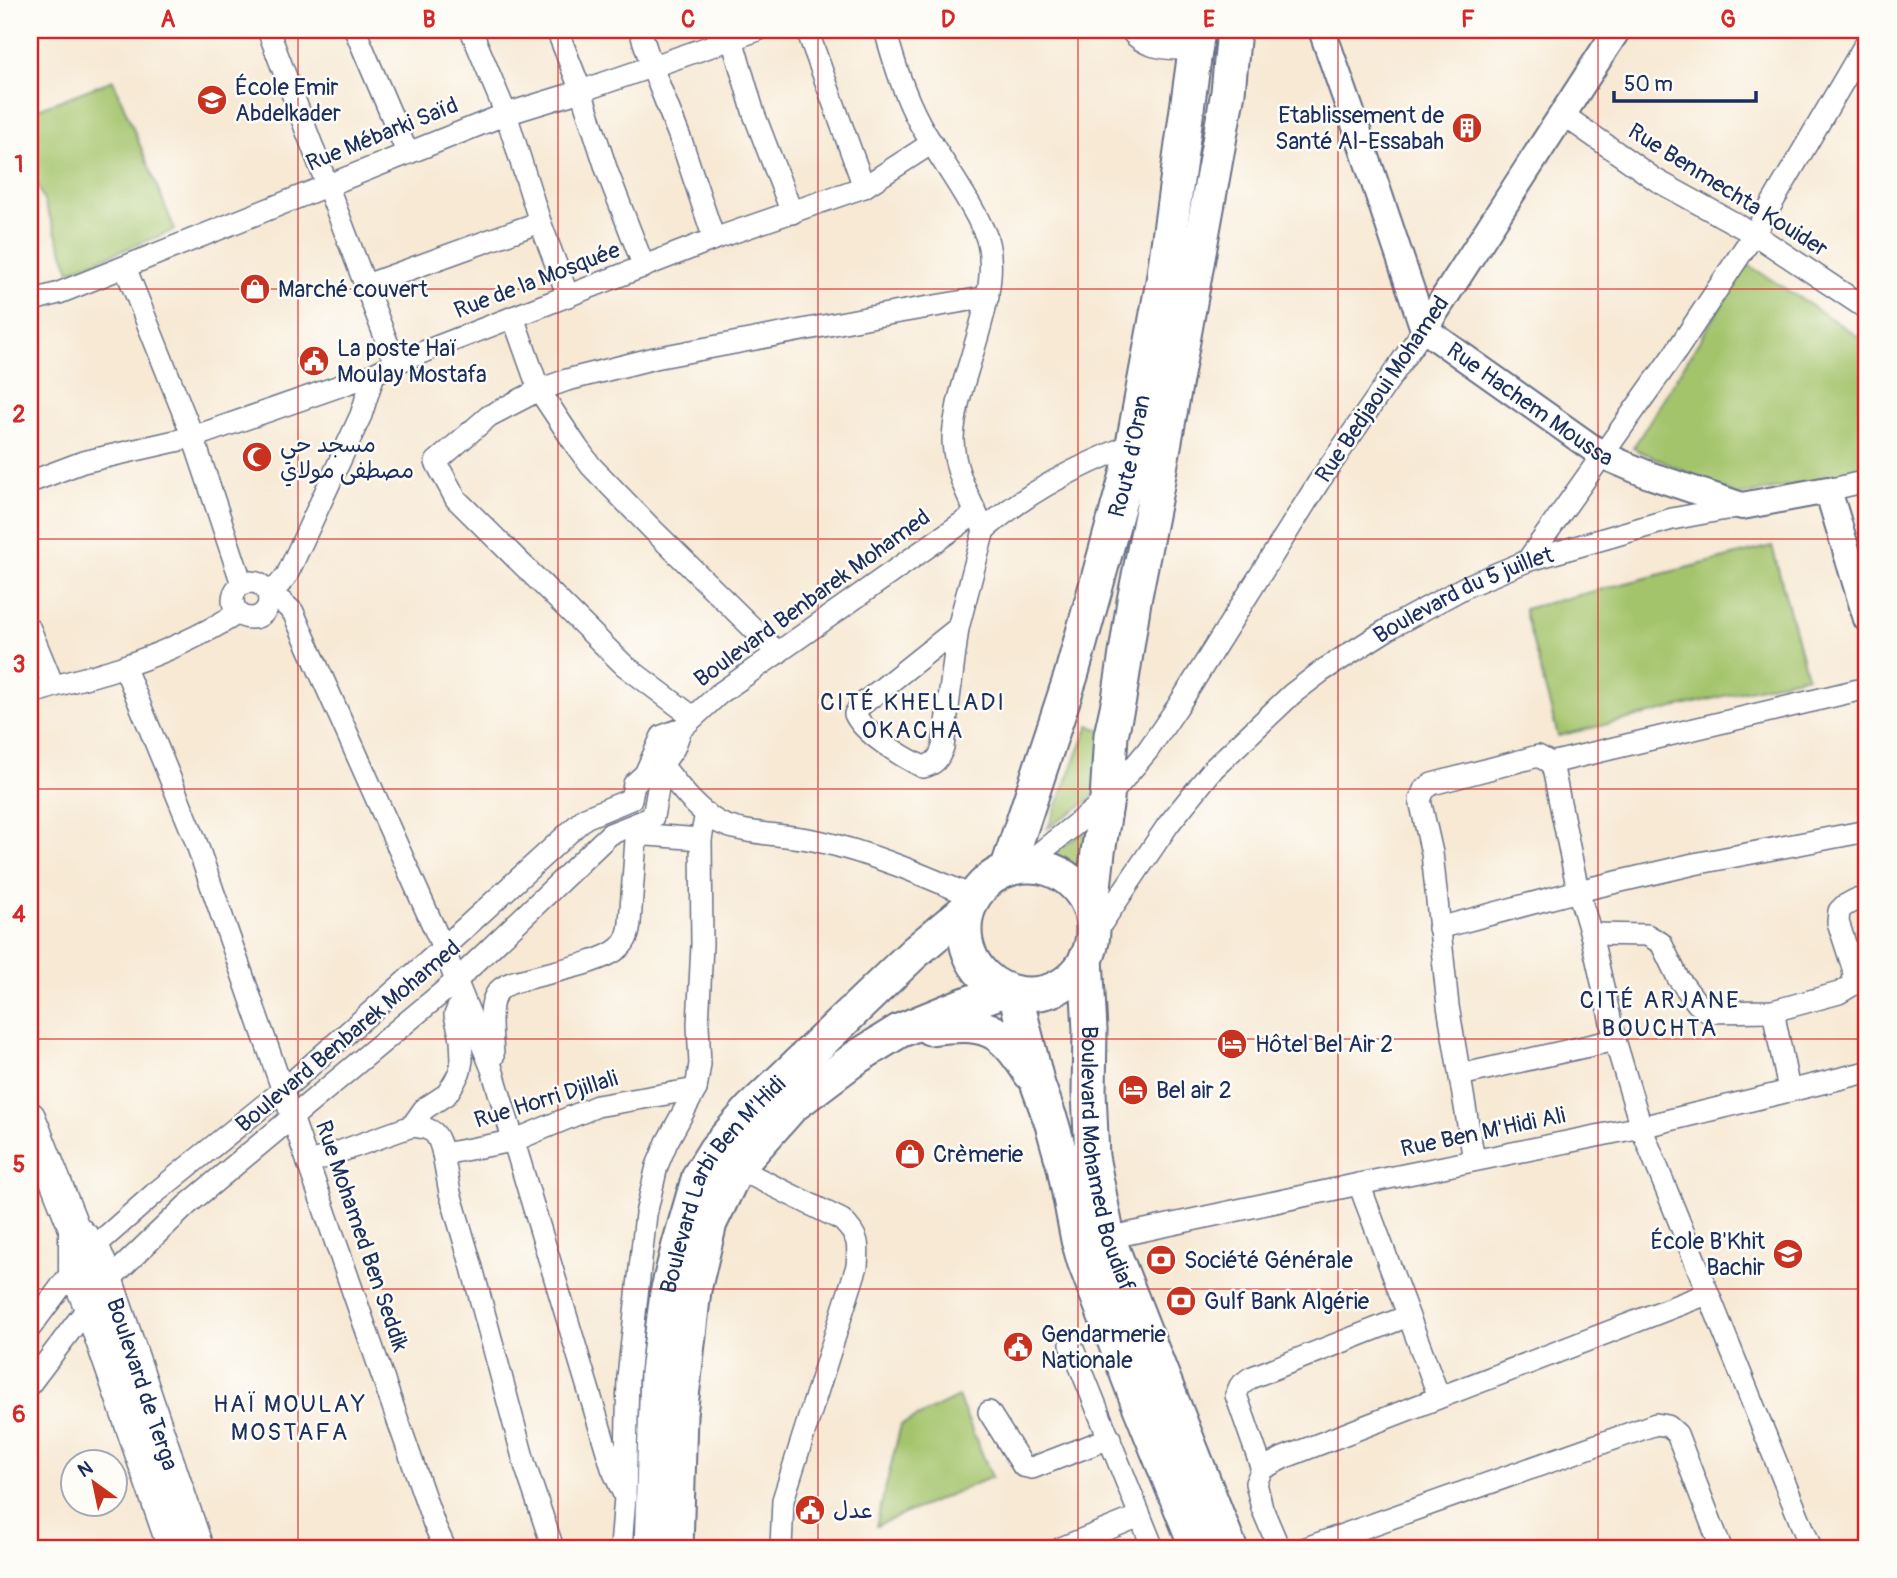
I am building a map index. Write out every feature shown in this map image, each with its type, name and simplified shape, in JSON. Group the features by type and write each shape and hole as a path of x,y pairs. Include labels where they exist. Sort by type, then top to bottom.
{"main road":[{"name":"Route d'Oran","path":"1090,936 1098,852 1107,799 1111,735 1228,92 1234,30"},
{"name":"Route d'Oran","path":"1014,869 1128,471 1163,281 1197,40"},
{"path":"1034,866 1053,871 1070,881 1083,895 1090,936 1077,972 1064,984 1049,991 1032,994 1010,991 990,982 978,970 965,940 965,923 971,902 984,884 997,874 1014,869 1034,866"},
{"name":"Boulevard Larbi Ben M'Hidi","path":"676,1548 680,1415 694,1290 726,1159 761,1099 971,902"},
{"name":"Boulevard Mohamed Boudiaf","path":"1090,936 1089,1092 1093,1239 1084,1261 1197,1548"},
{"name":"Boulevard Mohamed Boudiaf","path":"1010,991 1064,1167 1093,1239 1230,1548"},
{"name":"Boulevard Larbi Ben M'Hidi","path":"651,1548 657,1372 667,1293 699,1176 726,1159 857,1056 899,1031 963,1005 1010,991"},
{"path":"899,1031 948,1026 985,1029 999,1035 1010,1045 1038,1085"},
{"name":"Boulevard de Terga","path":"30,1117 80,1248 89,1306 173,1548"},
{"name":"Boulevard de Terga","path":"80,1248 108,1281 198,1548"}],"street":[{"path":"268,30 396,363"},
{"path":"355,30 407,152"},
{"path":"471,30 506,114 568,296"},
{"path":"557,30 644,267"},
{"path":"639,30 682,143 714,239"},
{"name":"Rue Mébarki Saïd","path":"30,301 59,293 506,114 758,30"},
{"path":"807,30 864,187"},
{"path":"885,30 895,66 920,122 959,184 987,238 991,264 988,297 964,379 953,439 962,483 980,521 958,628 943,747 939,759 923,767 902,757 859,724 855,715 860,706 958,628"},
{"path":"1130,30 1152,47 1197,40"},
{"name":"Rue Hachem Moussa","path":"1322,30 1424,329 1602,455 1649,475 1742,506"},
{"name":"Rue Bedjaoui Mohamed","path":"1014,869 1107,799 1148,750 1318,483 1424,329 1616,30"},
{"path":"732,39 754,114 792,213"},
{"path":"1527,561 1677,350 1754,233 1867,41"},
{"name":"Rue Benmechta Kouider","path":"1562,114 1656,180 1754,233 1867,309"},
{"name":"Rue de la Mosquée","path":"30,482 83,462 193,437 374,374 396,363 714,239 864,187 932,143"},
{"path":"366,285 541,222"},
{"path":"125,267 193,437 242,584"},
{"path":"687,723 624,665 456,499 436,462 489,416 539,390 567,380 655,358 988,297"},
{"path":"513,317 539,390 598,474 778,653"},
{"path":"374,374 361,415 287,575 268,595 268,606 258,616 251,618 238,612 233,601 237,588 242,584 256,583 262,586 268,595 293,612 443,948 494,1076 611,1468 625,1497"},
{"name":"Boulevard Benbarek Mohamed","path":"30,1328 80,1248 165,1185 283,1090 585,818 631,799 635,784 674,748 687,723 719,694 980,521 1005,512 1031,493 1103,456 1133,444"},
{"path":"1867,481 1828,491 1860,571 1867,619"},
{"name":"Boulevard du 5 juillet","path":"1090,936 1168,825 1213,768 1292,694 1322,671 1393,626 1466,586 1527,561 1672,519 1828,491"},
{"path":"30,694 53,685 124,667 188,640 238,612"},
{"path":"30,629 53,685"},
{"name":"Rue Mohamed Ben Seddik","path":"124,667 195,839 433,1524 445,1548"},
{"path":"1550,763 1867,688"},
{"path":"1475,1160 1448,1006 1432,853 1420,800 1424,790 1432,783 1538,755 1550,763 1554,773 1578,891 1591,934 1615,1040 1641,1127 1811,1548"},
{"path":"654,769 720,823 757,832 815,840 863,852 906,867 971,902"},
{"name":"Boulevard Benbarek Mohamed","path":"30,1384 108,1281 187,1205 293,1118 459,989 610,834 653,817 654,769"},
{"path":"631,799 653,817 698,807"},
{"path":"621,1548 628,1377 646,1214 657,1166 696,1089 700,1064 698,1025 702,945 698,807"},
{"path":"1439,928 1694,864 1867,831"},
{"path":"494,1076 491,1008 496,993 505,986 597,959 617,950 628,934 630,923 636,839 648,835 701,839"},
{"path":"1591,934 1647,935 1661,943 1678,978 1697,1003 1708,1012 1773,1011 1839,993 1851,986 1853,968 1838,922 1839,911 1855,900 1867,899"},
{"path":"412,1126 424,1109 447,1094 460,1071 461,1039 454,1015 459,989"},
{"path":"1773,1011 1789,1090"},
{"path":"1460,1075 1615,1040"},
{"name":"Rue Ben M'Hidi Ali","path":"1093,1239 1641,1127 1867,1072"},
{"name":"Rue Horri Djillali","path":"443,1154 513,1141 597,1106 696,1089"},
{"path":"308,1163 412,1126 422,1127 439,1138 450,1193 525,1465 553,1548"},
{"path":"726,1159 842,1220 854,1232 859,1246 857,1266 783,1500 781,1548"},
{"path":"1359,1184 1439,1397"},
{"path":"1279,1548 1262,1508 1256,1483 1262,1469 1283,1458 1707,1294"},
{"path":"1262,1469 1236,1395 1240,1386 1250,1378 1408,1316"},
{"path":"1071,1344 1153,1548"},
{"path":"989,1412 1023,1466 1032,1468 1110,1438"},
{"path":"1306,1548 1656,1424 1668,1426 1677,1434 1721,1548"},
{"path":"1061,1548 1140,1516"}],"green space":[{"path":"113,80 175,230 70,271 30,164 30,112"},
{"path":"1747,264 1867,342 1867,471 1738,496 1633,448"},
{"path":"1772,546 1807,676 1558,736 1524,609"},
{"path":"1089,725 1106,733 1094,797 1048,828"},
{"path":"1091,827 1080,886 1058,873 1034,867"},
{"path":"958,1397 992,1477 876,1526 901,1425"}],"place":[{"name":"École Emir Abdelkader","path":"212,100"},
{"name":"Etablissement de Santé Al-Essabah","path":"1467,128"},
{"name":"Marché couvert","path":"255,289"},
{"name":"La poste Haï Moulay Mostafa","path":"314,361"},
{"name":"مسجد حي مصطفى مولاي","path":"257,457"},
{"name":"Hôtel Bel Air 2","path":"1232,1044"},
{"name":"Bel air 2","path":"1133,1090"},
{"name":"Crèmerie","path":"910,1154"},
{"name":"École B'Khit Bachir","path":"1788,1254"},
{"name":"Société Générale","path":"1161,1260"},
{"name":"Gulf Bank Algérie","path":"1181,1301"},
{"name":"Gendarmerie Nationale","path":"1018,1347"},
{"name":"عدل","path":"810,1510"}],"district":[{"name":"CITÉ KHELLADI OKACHA","path":"913,716"},
{"name":"CITÉ ARJANE BOUCHTA","path":"1660,1014"},
{"name":"HAÏ MOULAY MOSTAFA","path":"290,1418"}]}
